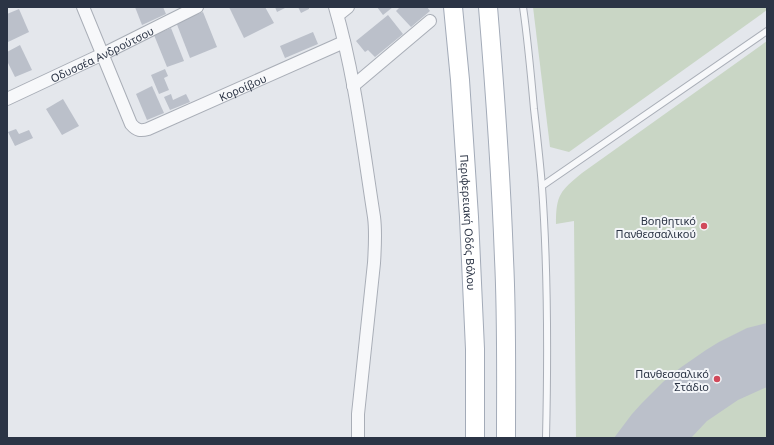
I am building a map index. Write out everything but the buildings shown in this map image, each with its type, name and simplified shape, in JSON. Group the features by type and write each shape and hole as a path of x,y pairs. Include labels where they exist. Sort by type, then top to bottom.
{"main road":[{"name":"Περιφερειακή Οδός Βόλου","path":"453,7 460,80 469,217 475,349 475,438"},
{"path":"488,7 494,74 504,259 506,438"}],"street":[{"path":"83,7 103,54"},
{"name":"Οδυσσέα Ανδρούτσου","path":"7,99 103,54 197,7"},
{"path":"348,7 337,11 353,86 374,217 376,242 358,414 358,438"},
{"path":"353,86 430,21"},
{"name":"Κοροίβου","path":"103,54 131,124 139,130 148,129 344,42"}],"lane":[{"path":"523,7 528,41 542,186 548,353 546,438"},
{"path":"542,186 767,31"}],"green space":[{"path":"533,7 767,7 767,10 569,152 550,147"},
{"name":"Πανθεσσαλικό Στάδιο","path":"767,41 767,438 576,438 574,221 556,224 558,200 564,189 582,173"}],"place":[{"name":"Βοηθητικό Πανθεσσαλικού","path":"704,226"},
{"name":"Πανθεσσαλικό Στάδιο","path":"717,379"}]}
